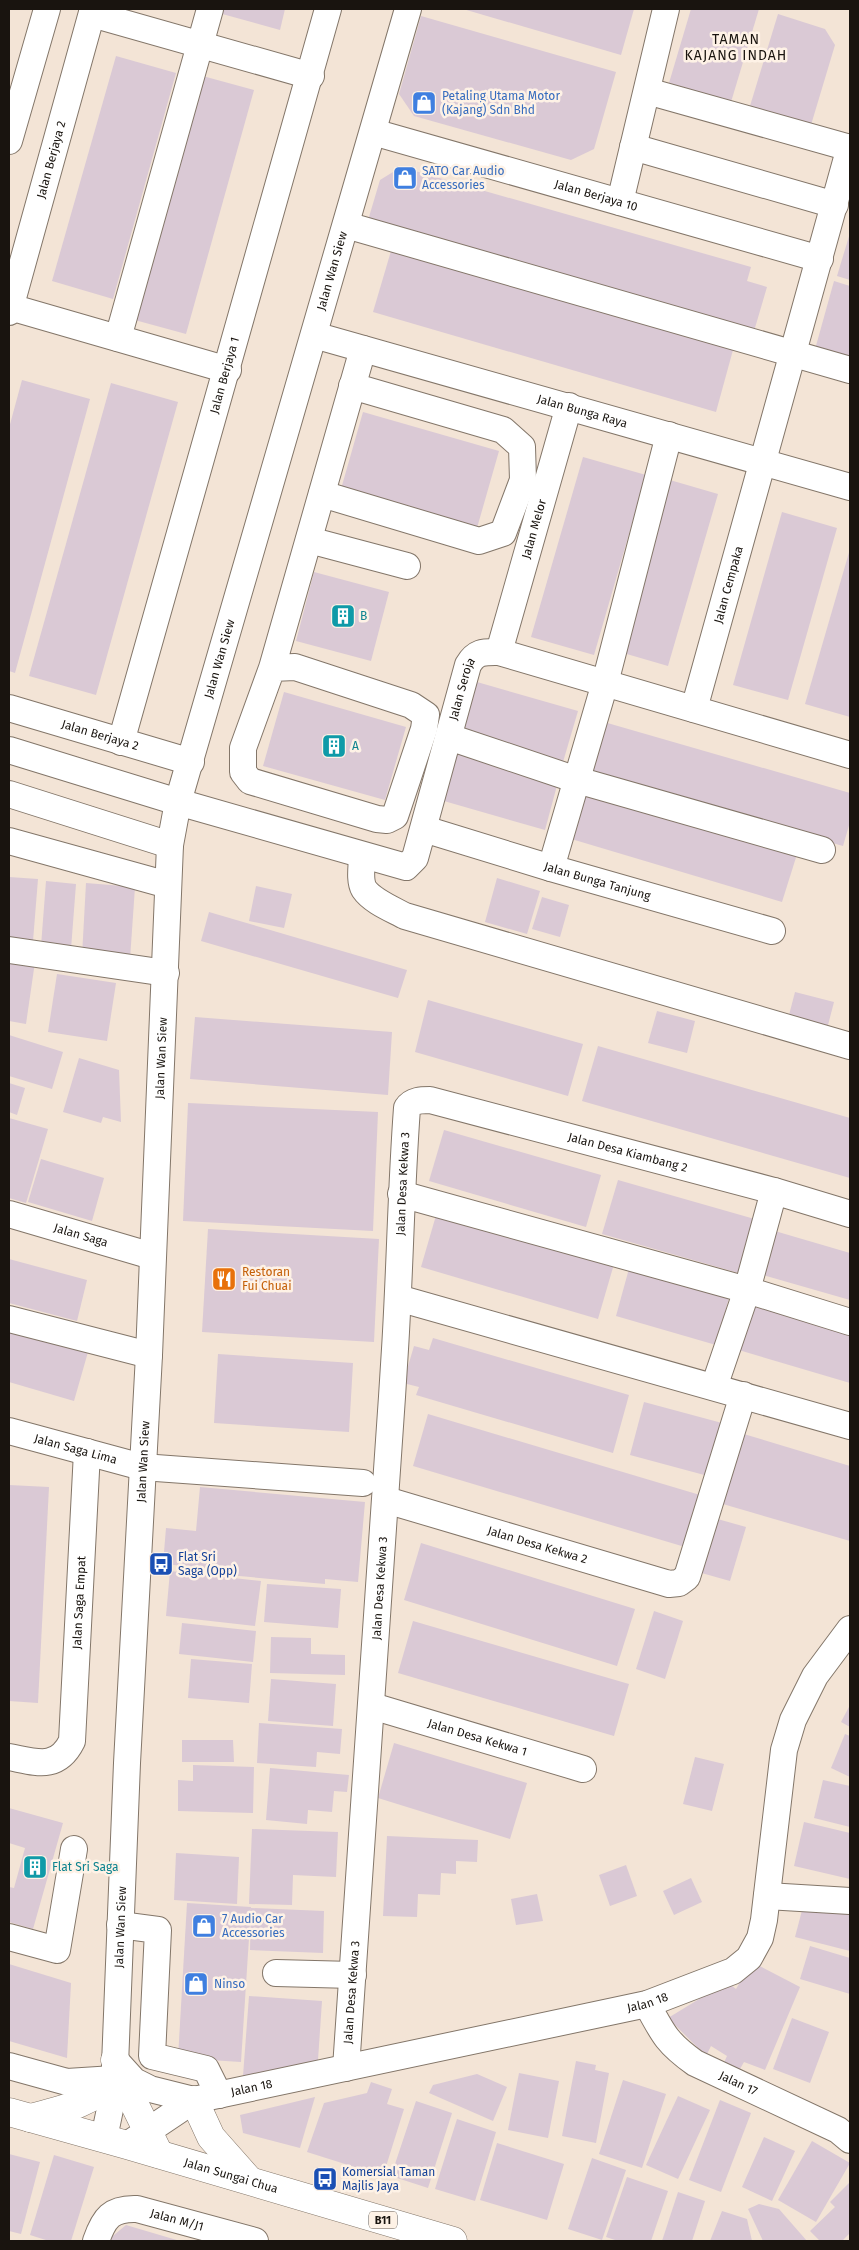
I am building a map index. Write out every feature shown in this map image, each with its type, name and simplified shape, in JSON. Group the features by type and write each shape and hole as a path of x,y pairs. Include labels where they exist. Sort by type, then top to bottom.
{"main road":[{"path":"19,2115 82,2103 105,2090 114,2070"},
{"path":"114,2070 135,2142"},
{"path":"206,2098 211,2137 249,2180"},
{"name":"Jalan Sungai Chua","path":"19,2115 135,2142 249,2180 453,2241"}],"street":[{"path":"9,142 13,109 47,9"},
{"path":"118,338 210,9"},
{"name":"Jalan Berjaya 1","path":"121,742 228,370 328,9"},
{"name":"Jalan Wan Siew","path":"135,2142 110,2114 114,2070 149,1355 170,846 178,802 408,9"},
{"path":"620,202 666,9"},
{"path":"92,11 200,45 310,76"},
{"name":"Jalan Berjaya 2","path":"10,310 92,11"},
{"path":"647,90 850,148 764,462"},
{"name":"Jalan Berjaya 10","path":"373,132 820,259"},
{"path":"633,147 835,205"},
{"path":"346,224 850,370"},
{"path":"10,310 118,338 228,370"},
{"name":"Jalan Bunga Raya","path":"314,335 570,406 850,487"},
{"path":"272,668 295,667 411,705 426,715 424,729 395,816 387,820 377,819 250,781 243,772 243,748 272,668 363,348"},
{"path":"322,494 479,541 503,534 523,480 522,447 504,430 352,386"},
{"name":"Jalan Melor","path":"500,652 570,406"},
{"path":"551,868 605,683 669,435"},
{"name":"Jalan Cempaka","path":"694,709 764,462"},
{"path":"309,540 407,566"},
{"name":"Jalan Seroja","path":"9,750 178,802 406,867 415,858 424,829 468,665 473,657 480,652 500,652 850,755"},
{"name":"Jalan Berjaya 2","path":"9,708 191,762"},
{"path":"449,738 577,780 822,850"},
{"path":"9,794 170,846"},
{"name":"Jalan Bunga Tanjung","path":"424,829 551,868 772,931"},
{"path":"9,841 168,885"},
{"path":"362,856 362,881 364,889 382,904 405,916 850,1046"},
{"path":"9,950 166,973"},
{"name":"Jalan Desa Kiambang 2","path":"407,1108 413,1102 430,1100 774,1191 850,1214"},
{"name":"Jalan Desa Kekwa 3","path":"346,2068 386,1500 407,1108"},
{"path":"714,1387 748,1290 774,1191"},
{"path":"401,1194 748,1290 850,1322"},
{"name":"Jalan Saga","path":"9,1214 152,1256"},
{"path":"398,1298 850,1426"},
{"path":"9,1319 149,1355"},
{"name":"Jalan Desa Kekwa 2","path":"386,1500 669,1584 679,1583 687,1577 743,1395"},
{"name":"Jalan Saga Lima","path":"9,1431 142,1468 362,1483"},
{"name":"Jalan Saga Empat","path":"9,1757 43,1763 58,1759 67,1750 72,1741 87,1452"},
{"name":"Jalan 18","path":"206,2098 647,2004 734,1970 749,1958 760,1938 767,1896 784,1750 793,1720 815,1676 850,1629"},
{"name":"Jalan Desa Kekwa 1","path":"372,1706 584,1769"},
{"path":"9,1937 57,1950 74,1849"},
{"path":"767,1896 850,1901"},
{"path":"120,1925 158,1930 152,2056 206,2069 206,2098"},
{"path":"276,1973 353,1974"},
{"name":"Jalan 17","path":"647,2004 664,2037 679,2052 695,2063 838,2130 850,2140"},
{"path":"9,2066 67,2082 114,2070 150,2089 206,2098"},
{"path":"135,2142 206,2098"},
{"name":"Jalan M/J1","path":"98,2233 117,2211 137,2209 255,2241"}],"building":[{"path":"216,9 285,9 280,30 215,12"},
{"path":"463,9 634,9 621,55"},
{"path":"691,9 759,9 731,102 669,83"},
{"path":"778,14 825,29 835,45 811,125 750,106"},
{"path":"421,16 616,72 594,149 571,160 414,116 399,94"},
{"path":"116,56 176,73 113,299 52,281"},
{"path":"199,75 254,90 186,334 131,319"},
{"path":"401,167 751,267 747,281 767,287 752,338 366,227 380,180"},
{"path":"850,233 850,280 837,276"},
{"path":"391,251 733,350 716,412 373,312"},
{"path":"834,281 850,286 850,363 814,353"},
{"path":"22,380 90,399 15,673 9,671 9,428"},
{"path":"111,383 178,402 96,695 29,676"},
{"path":"363,412 499,451 477,528 341,489"},
{"path":"583,457 646,475 594,655 531,637"},
{"path":"663,478 718,494 668,666 613,650"},
{"path":"782,512 837,528 788,700 733,685"},
{"path":"850,549 850,717 805,704"},
{"name":"B","path":"314,572 389,592 371,661 296,641"},
{"path":"470,680 578,711 563,762 456,731"},
{"name":"A","path":"284,692 406,727 385,800 263,766"},
{"path":"597,720 850,793 850,822 843,846 583,771"},
{"path":"451,747 559,778 545,830 437,799"},
{"path":"583,787 798,851 782,902 568,838"},
{"path":"9,877 38,879 33,941 9,938"},
{"path":"497,878 540,891 527,934 485,922"},
{"path":"46,881 76,884 71,949 41,946"},
{"path":"86,883 135,887 130,959 82,956"},
{"path":"256,886 292,894 284,928 249,921"},
{"path":"542,897 569,905 560,937 532,929"},
{"path":"209,912 407,970 398,998 201,941"},
{"path":"9,959 35,962 26,1024 9,1021"},
{"path":"57,974 116,983 107,1041 48,1032"},
{"path":"795,992 834,1002 827,1029 788,1019"},
{"path":"428,1000 583,1044 568,1096 415,1052"},
{"path":"657,1011 695,1021 687,1053 648,1043"},
{"path":"195,1017 392,1032 388,1095 190,1079"},
{"path":"9,1035 63,1052 52,1089 9,1076"},
{"path":"598,1046 850,1118 850,1178 582,1101"},
{"path":"79,1058 119,1070 121,1122 103,1117 101,1123 63,1112"},
{"path":"9,1083 25,1088 17,1115 9,1112"},
{"path":"188,1103 378,1112 373,1231 183,1221"},
{"path":"9,1118 48,1129 26,1203 9,1198"},
{"path":"444,1130 601,1175 586,1227 429,1181"},
{"path":"41,1159 104,1178 92,1221 28,1202"},
{"path":"618,1180 758,1220 742,1274 602,1234"},
{"path":"437,1212 614,1264 598,1319 421,1267"},
{"path":"208,1229 379,1239 374,1342 202,1332"},
{"path":"768,1229 850,1253 850,1300 756,1273"},
{"path":"9,1259 87,1280 77,1321 9,1303"},
{"path":"630,1265 730,1294 716,1345 616,1316"},
{"path":"746,1299 850,1330 850,1383 732,1348"},
{"path":"9,1329 88,1352 74,1401 9,1382"},
{"path":"433,1338 629,1395 613,1453 416,1395 419,1387 403,1383 414,1346 429,1350"},
{"path":"218,1354 353,1363 349,1432 214,1423"},
{"path":"644,1402 722,1423 708,1476 630,1455"},
{"path":"428,1414 700,1495 685,1547 413,1466"},
{"path":"737,1432 850,1466 850,1541 716,1502"},
{"path":"9,1485 49,1487 38,1703 9,1701"},
{"path":"200,1487 365,1502 358,1582 325,1579 325,1584 217,1574 217,1569 163,1564 166,1528 196,1531"},
{"path":"714,1518 746,1527 730,1581 698,1572"},
{"path":"421,1543 635,1609 617,1666 404,1600"},
{"path":"170,1571 261,1581 255,1626 166,1616"},
{"path":"267,1584 341,1589 338,1628 264,1622"},
{"path":"654,1611 683,1621 665,1679 636,1669"},
{"path":"413,1621 629,1684 614,1736 398,1673"},
{"path":"182,1623 256,1631 253,1662 179,1654"},
{"path":"271,1637 311,1638 311,1654 345,1655 345,1675 270,1673"},
{"path":"191,1659 252,1664 249,1703 188,1698"},
{"path":"271,1679 336,1684 333,1726 268,1721"},
{"path":"850,1705 850,1727 841,1722"},
{"path":"259,1723 342,1729 340,1754 317,1752 316,1767 257,1763"},
{"path":"845,1734 850,1736 850,1777 831,1768"},
{"path":"182,1740 233,1740 234,1762 182,1762"},
{"path":"394,1743 527,1783 510,1839 378,1798"},
{"path":"695,1757 724,1764 712,1811 683,1804"},
{"path":"193,1765 254,1767 253,1813 178,1811 178,1780 193,1781"},
{"path":"270,1768 349,1775 347,1792 334,1791 332,1812 308,1810 307,1824 266,1820"},
{"path":"823,1780 850,1786 850,1827 814,1818"},
{"name":"Flat Sri Saga","path":"9,1808 63,1823 33,1929 9,1922 9,1887 14,1888 25,1848 9,1843"},
{"path":"804,1822 850,1833 850,1879 794,1866"},
{"path":"252,1829 338,1832 336,1877 293,1875 292,1905 249,1904"},
{"path":"387,1836 478,1840 477,1862 456,1861 456,1874 441,1873 440,1895 418,1894 417,1917 383,1916"},
{"path":"176,1853 239,1857 237,1904 174,1900"},
{"path":"626,1865 637,1896 610,1906 599,1875"},
{"path":"691,1878 702,1902 674,1915 663,1891"},
{"path":"537,1894 543,1921 516,1925 511,1899"},
{"path":"805,1899 850,1911 850,1951 795,1937"},
{"path":"187,1903 251,1907 241,2062 178,2058"},
{"path":"251,1908 324,1911 323,1953 250,1950"},
{"path":"810,1946 850,1958 850,1994 800,1979"},
{"path":"752,1962 800,1987 765,2070 744,2062 736,2076 721,2069 727,2056 711,2046 706,2056 668,2018 727,1982 736,1989"},
{"path":"9,1964 71,1983 67,2058 9,2041"},
{"path":"249,1996 322,2001 318,2060 243,2076"},
{"path":"792,2018 829,2032 810,2083 773,2069"},
{"path":"576,2061 596,2065 595,2070 609,2073 596,2143 562,2136"},
{"path":"519,2073 559,2081 548,2138 508,2130"},
{"path":"477,2074 507,2087 493,2121 429,2093 433,2085"},
{"path":"623,2080 666,2094 642,2168 599,2154"},
{"path":"371,2082 392,2089 387,2104 404,2109 383,2176 307,2152 324,2103 367,2093"},
{"path":"678,2096 710,2110 678,2179 646,2165"},
{"path":"315,2097 300,2148 243,2133 240,2115"},
{"path":"720,2100 751,2113 721,2192 689,2180"},
{"path":"416,2101 452,2113 428,2188 391,2176"},
{"path":"457,2119 496,2132 475,2201 435,2189"},
{"path":"764,2137 795,2151 772,2201 742,2187"},
{"path":"812,2141 850,2163 816,2222 778,2200"},
{"path":"497,2143 564,2164 547,2220 480,2200"},
{"path":"9,2154 40,2162 21,2234 9,2231"},
{"path":"54,2155 94,2167 71,2241 49,2241 30,2235"},
{"path":"592,2158 626,2170 602,2240 568,2229"},
{"path":"627,2177 668,2191 651,2241 618,2241 606,2237"},
{"path":"850,2182 850,2233 842,2241 820,2241 810,2231 835,2207 830,2202"},
{"path":"678,2192 705,2201 692,2241 662,2241"},
{"path":"759,2204 779,2209 807,2241 763,2241 748,2209"},
{"path":"722,2211 747,2219 752,2241 710,2241"},
{"path":"126,2225 180,2241 107,2241"}],"place":[{"name":"Petaling Utama Motor (Kajang) Sdn Bhd","path":"424,103"},
{"name":"SATO Car Audio Accessories","path":"405,178"},
{"name":"B","path":"343,616"},
{"name":"A","path":"334,746"},
{"name":"Restoran Fui Chuai","path":"224,1279"},
{"name":"Flat Sri Saga (Opp)","path":"161,1564"},
{"name":"Flat Sri Saga","path":"35,1867"},
{"name":"7 Audio Car Accessories","path":"204,1926"},
{"name":"Ninso","path":"196,1984"},
{"name":"Komersial Taman Majlis Jaya","path":"325,2179"}],"district":[{"name":"TAMAN KAJANG INDAH","path":"736,48"}]}
